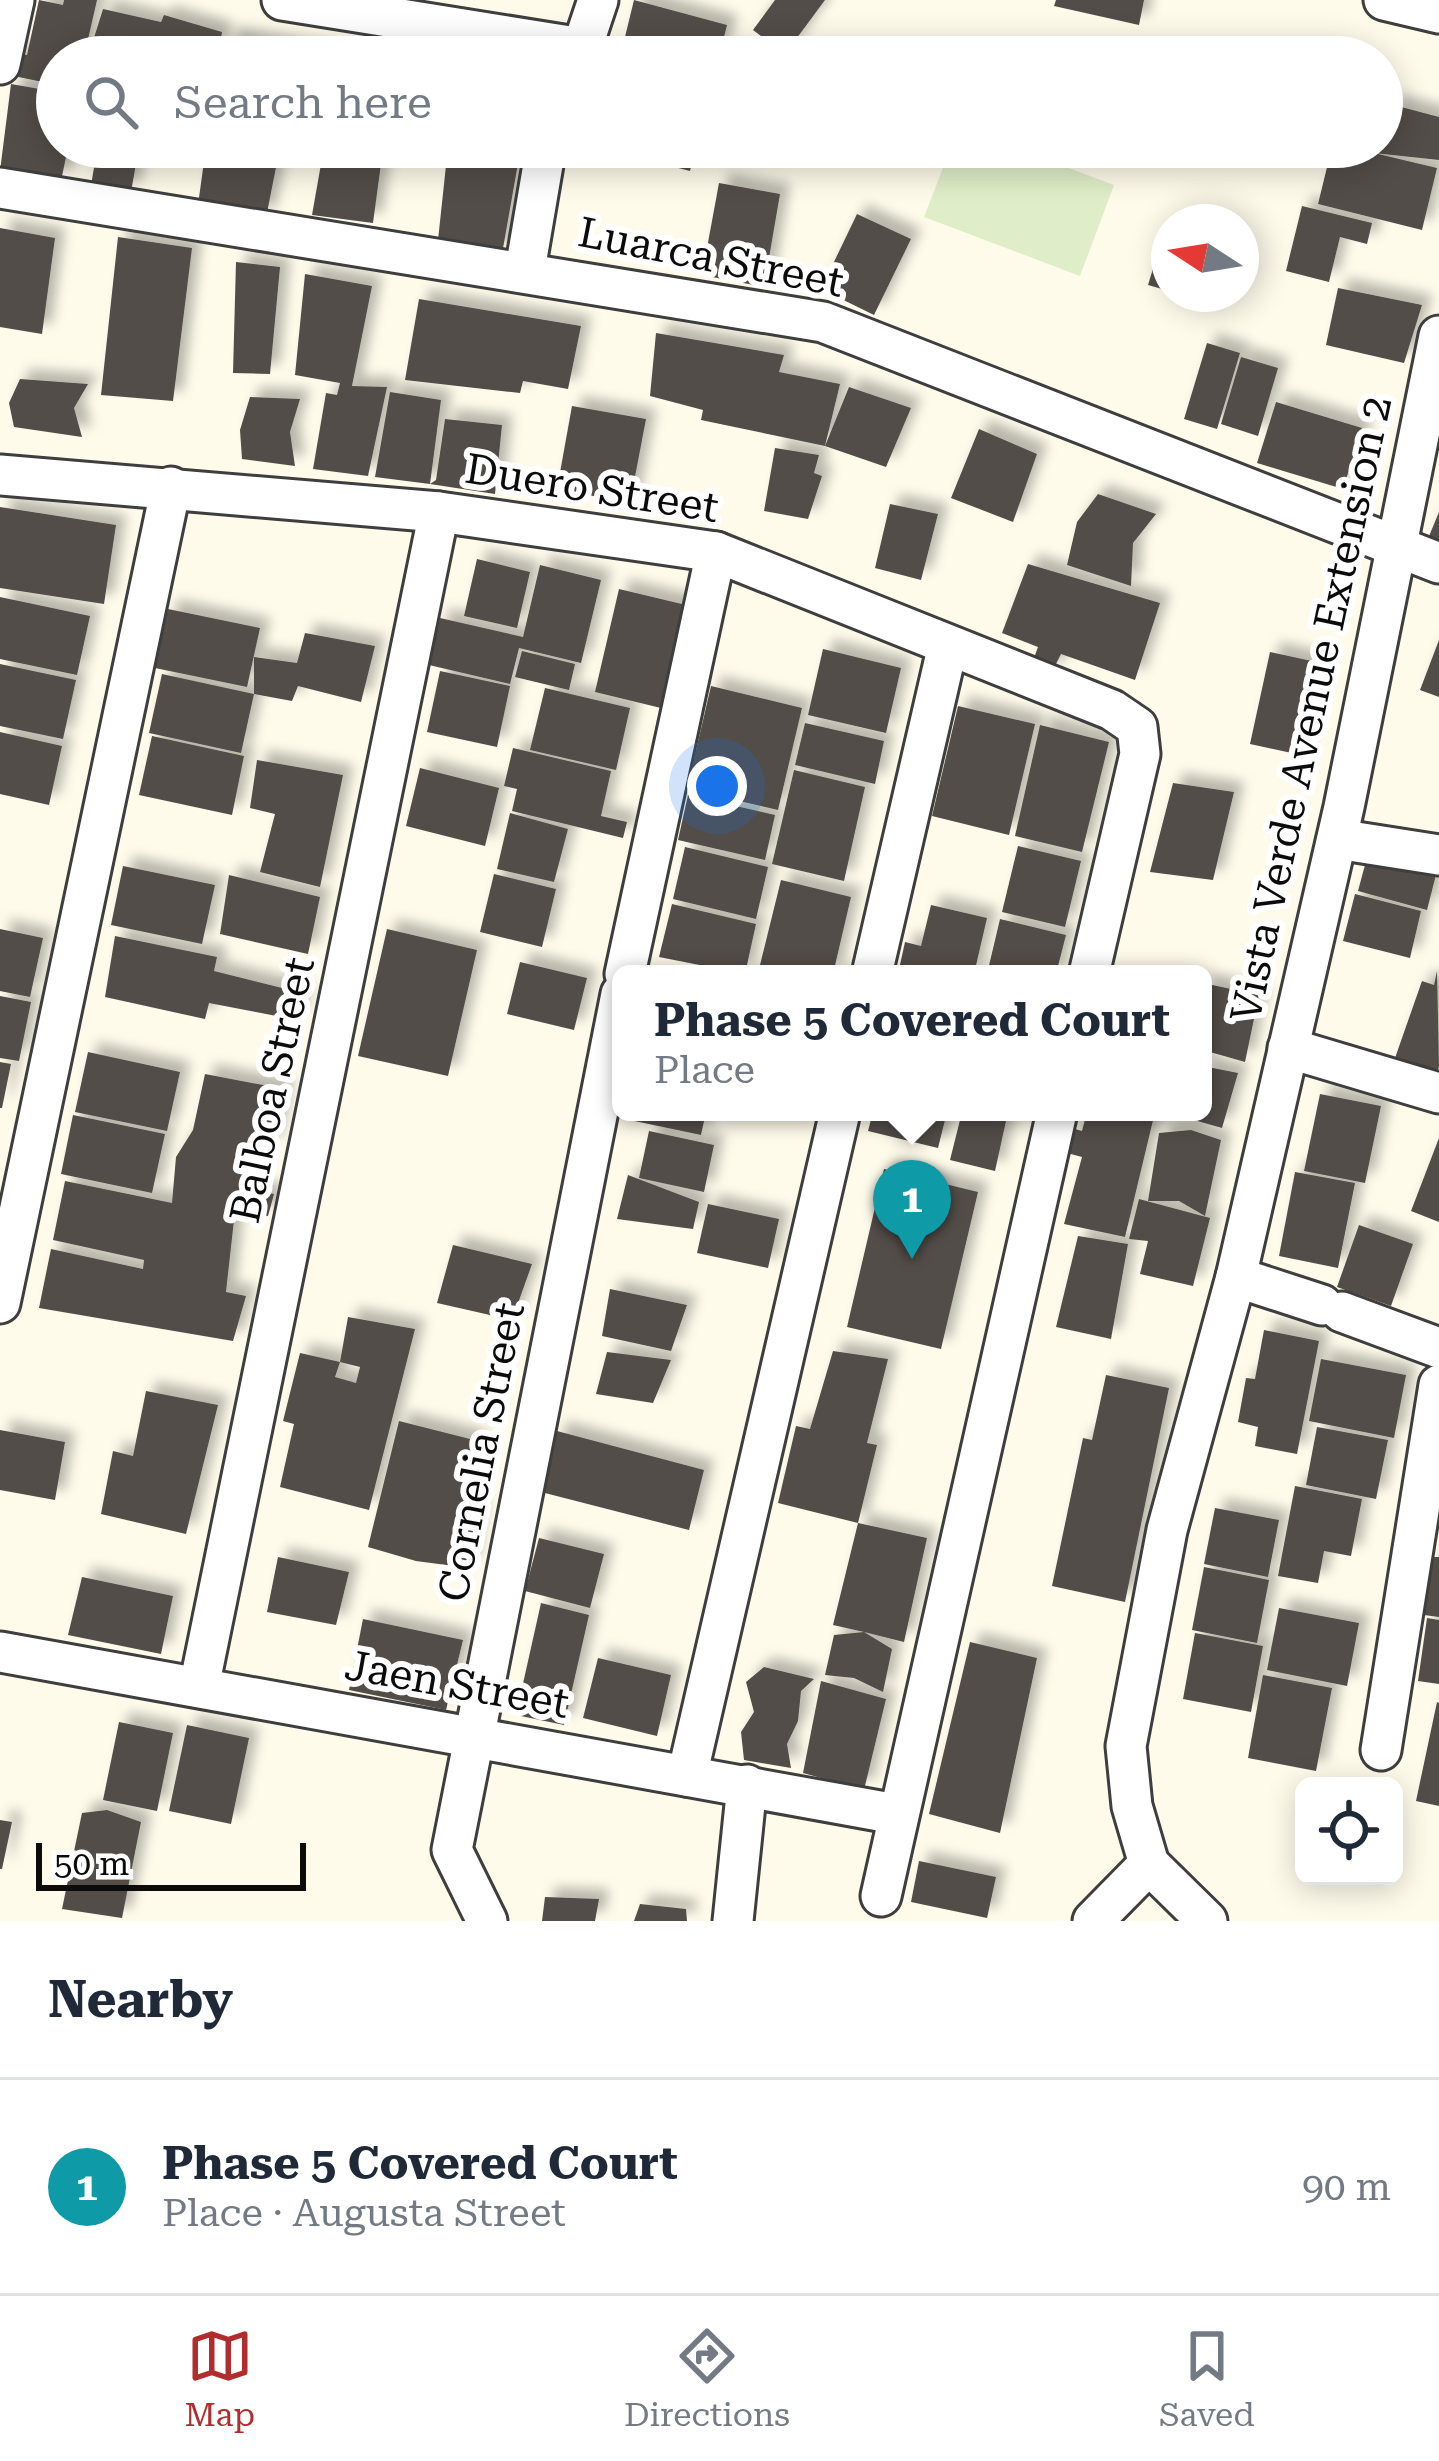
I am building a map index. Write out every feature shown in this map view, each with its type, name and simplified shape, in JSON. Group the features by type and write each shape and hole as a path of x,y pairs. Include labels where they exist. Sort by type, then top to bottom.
{"street":[{"path":"0,64 14,0"},
{"path":"282,0 485,36"},
{"path":"586,36 598,0"},
{"path":"1384,0 1439,13"},
{"path":"525,270 542,168"},
{"name":"Luarca Street","path":"0,188 823,322 1439,563"},
{"name":"Vista Verde Avenue Extension 2","path":"1207,1921 1149,1864 1132,1806 1126,1745 1167,1530 1236,1277 1337,839 1438,343"},
{"name":"Duero Street","path":"0,475 439,512 716,552 1112,710 1137,727 1140,754 1091,965"},
{"path":"0,1303 171,487"},
{"name":"Balboa Street","path":"199,1687 439,512"},
{"path":"628,965 716,552"},
{"path":"874,965 948,645"},
{"path":"1337,839 1439,855"},
{"name":"Cornelia Street","path":"487,1921 452,1850 612,1040"},
{"path":"1288,1048 1439,1094"},
{"path":"687,1776 838,1121"},
{"path":"881,1895 1056,1121"},
{"path":"1236,1277 1439,1348"},
{"path":"1381,1750 1439,1385"},
{"name":"Jaen Street","path":"0,1652 896,1814"},
{"path":"733,1921 747,1785"},
{"path":"1093,1921 1149,1864"}],"green space":[{"path":"943,168 1069,168 1114,185 1080,276 924,217"}],"building":[{"path":"39,0 63,5 64,0 97,0 89,36 36,36 36,81 9,75 14,52 27,55"},
{"path":"634,0 727,25 724,36 625,36"},
{"path":"775,0 825,0 798,36 761,36 753,30"},
{"path":"1056,0 1144,0 1139,25 1054,6"},
{"path":"103,9 161,22 164,15 222,32 221,36 95,36"},
{"path":"11,84 36,88 36,168 64,168 61,181 0,171"},
{"path":"1403,107 1439,117 1439,160 1403,156"},
{"path":"1403,160 1437,168 1422,230 1318,204 1327,168 1403,168"},
{"path":"94,168 135,168 131,192 91,185"},
{"path":"203,168 276,168 266,218 198,205"},
{"path":"320,168 380,168 373,223 312,215"},
{"path":"446,168 517,168 502,254 438,240"},
{"path":"719,183 780,194 764,287 702,275"},
{"path":"1302,206 1372,223 1367,244 1340,237 1329,282 1286,271"},
{"path":"857,214 911,239 874,315 821,289"},
{"path":"0,228 55,238 42,334 0,327"},
{"path":"118,237 192,248 173,401 101,395"},
{"path":"236,262 280,267 270,374 233,373"},
{"path":"305,274 372,286 352,386 387,387 368,476 313,469 326,393 337,395 340,383 295,375"},
{"path":"1338,288 1422,305 1404,363 1326,345"},
{"path":"419,299 581,326 568,389 523,381 520,393 405,380"},
{"path":"656,333 784,355 779,372 840,384 825,446 701,420 703,410 650,396"},
{"path":"1207,343 1240,353 1217,429 1184,419"},
{"path":"1241,357 1278,368 1258,436 1221,424"},
{"path":"20,379 88,384 74,408 82,437 14,427 9,403"},
{"path":"849,387 911,408 886,467 825,446"},
{"path":"390,392 441,400 430,484 375,477"},
{"path":"250,397 300,399 290,432 295,466 242,459 240,430"},
{"path":"1276,402 1362,428 1343,489 1257,463"},
{"path":"572,406 646,419 630,503 557,489"},
{"path":"445,419 502,425 495,494 430,484 436,480"},
{"path":"979,429 1037,454 1013,522 951,498"},
{"path":"775,448 819,455 814,473 822,476 808,519 764,511"},
{"path":"1098,494 1156,514 1133,543 1131,586 1067,565 1077,522"},
{"path":"890,504 938,514 921,580 875,568"},
{"path":"0,507 116,525 104,604 0,588"},
{"path":"1439,512 1439,546 1427,541"},
{"path":"477,559 530,572 517,628 464,616"},
{"path":"1028,564 1160,603 1135,680 1061,654 1052,672 1031,666 1038,647 1002,633"},
{"path":"540,565 601,580 581,663 519,648 510,684 429,665 440,618 523,637"},
{"path":"619,589 686,605 661,708 595,692"},
{"path":"0,597 90,616 77,675 0,659"},
{"path":"168,609 260,628 247,687 155,668"},
{"path":"305,633 375,646 361,702 298,686 292,701 254,694 254,657 297,663"},
{"path":"1439,640 1439,697 1420,690"},
{"path":"823,649 901,668 886,733 808,715"},
{"path":"522,651 575,664 569,690 515,677"},
{"path":"1270,652 1321,663 1301,755 1250,744"},
{"path":"0,664 76,680 63,739 0,726"},
{"path":"440,671 510,686 497,747 427,732"},
{"path":"162,674 254,694 241,753 149,733"},
{"path":"711,686 802,708 778,810 687,789"},
{"path":"545,688 630,708 616,770 530,750"},
{"path":"958,706 1035,724 1009,835 932,816"},
{"path":"805,723 884,741 875,784 795,765"},
{"path":"1040,725 1109,742 1082,852 1015,836"},
{"path":"0,732 62,746 49,805 0,794"},
{"path":"152,736 244,756 232,815 139,795"},
{"path":"513,748 611,771 601,816 627,822 623,838 512,811 517,789 504,786"},
{"path":"257,760 343,775 320,887 260,872 275,814 250,808"},
{"path":"420,768 499,788 485,846 406,826"},
{"path":"794,770 865,787 844,881 772,864"},
{"path":"1173,783 1234,792 1213,880 1150,872"},
{"path":"688,795 775,815 765,860 678,840"},
{"path":"510,813 568,829 554,882 497,869"},
{"path":"1018,846 1081,861 1065,927 1002,912"},
{"path":"685,847 768,867 756,919 673,899"},
{"path":"1369,850 1438,867 1427,910 1358,891"},
{"path":"123,866 215,885 202,944 111,925"},
{"path":"494,874 556,889 542,947 480,932"},
{"path":"229,875 320,897 308,954 220,934"},
{"path":"781,880 851,897 835,965 760,965"},
{"path":"1355,894 1421,911 1410,958 1343,941"},
{"path":"672,904 756,924 747,965 699,965 659,957"},
{"path":"931,905 987,918 976,965 900,965 905,942 921,946"},
{"path":"1000,919 1066,935 1058,965 989,965"},
{"path":"0,929 43,938 30,997 0,991"},
{"path":"387,929 477,950 448,1076 358,1056"},
{"path":"115,936 217,957 214,971 302,993 297,1020 209,1003 205,1019 105,997"},
{"path":"520,962 587,978 574,1030 507,1014"},
{"path":"1437,971 1437,1072 1395,1058 1422,981 1434,985"},
{"path":"1212,985 1259,995 1245,1062 1212,1053"},
{"path":"0,996 31,1002 19,1061 0,1058"},
{"path":"88,1052 180,1072 167,1131 75,1112"},
{"path":"0,1062 11,1064 2,1108 0,1108"},
{"path":"1212,1068 1238,1073 1222,1128 1197,1121 1212,1121"},
{"path":"205,1074 284,1089 272,1146 252,1141 242,1187 274,1194 268,1216 235,1211 226,1292 246,1296 233,1341 39,1308 51,1249 143,1269 144,1260 53,1240 65,1181 172,1203 176,1157 193,1130"},
{"path":"1320,1094 1381,1106 1365,1183 1304,1171"},
{"path":"73,1115 165,1134 152,1193 61,1174"},
{"path":"634,1121 704,1121 701,1135"},
{"path":"871,1121 945,1121 938,1148 868,1131"},
{"path":"960,1121 1006,1121 995,1171 950,1160"},
{"path":"1085,1121 1153,1121 1125,1237 1064,1224 1082,1157 1067,1153 1072,1128 1082,1131"},
{"path":"1191,1130 1221,1140 1205,1216 1179,1201 1148,1201 1159,1133"},
{"path":"649,1131 714,1145 704,1192 639,1178"},
{"path":"1439,1138 1439,1222 1411,1211"},
{"path":"884,1169 978,1192 941,1349 847,1327"},
{"path":"1295,1172 1355,1183 1338,1268 1279,1256"},
{"path":"628,1175 699,1202 693,1229 617,1219"},
{"path":"1139,1199 1210,1218 1193,1286 1140,1274 1148,1241 1129,1239"},
{"path":"708,1204 779,1219 768,1268 697,1253"},
{"path":"1359,1225 1413,1244 1391,1306 1337,1287"},
{"path":"1078,1236 1128,1244 1111,1339 1056,1327"},
{"path":"453,1245 532,1264 512,1320 437,1303"},
{"path":"610,1289 687,1305 671,1351 602,1336"},
{"path":"348,1317 415,1329 369,1510 280,1487 294,1424 283,1421 300,1353 340,1362","holes":["340,1362 360,1367 356,1383 335,1377"]},
{"path":"1264,1330 1319,1341 1297,1454 1255,1446 1258,1427 1238,1422 1246,1378 1255,1379"},
{"path":"833,1351 888,1359 867,1443 877,1445 858,1523 778,1503 796,1426 810,1429"},
{"path":"607,1352 671,1360 653,1403 596,1394"},
{"path":"1321,1359 1406,1375 1394,1438 1309,1421"},
{"path":"1106,1375 1169,1388 1125,1602 1052,1586 1083,1438 1092,1440"},
{"path":"146,1391 218,1405 186,1534 101,1514 113,1451 133,1456"},
{"path":"399,1421 478,1441 463,1505 478,1509 469,1568 416,1561 368,1547"},
{"path":"1317,1427 1388,1440 1376,1499 1306,1485"},
{"path":"0,1430 65,1442 55,1500 0,1490"},
{"path":"557,1431 704,1470 689,1530 541,1492"},
{"path":"1295,1486 1362,1499 1351,1556 1324,1551 1318,1583 1278,1576"},
{"path":"1215,1508 1279,1520 1268,1577 1204,1564"},
{"path":"858,1523 927,1538 904,1642 833,1625"},
{"path":"539,1538 604,1554 590,1608 525,1591"},
{"path":"278,1557 349,1572 336,1625 267,1612"},
{"path":"1433,1557 1439,1557 1439,1617 1424,1615"},
{"path":"1204,1567 1269,1580 1257,1643 1192,1630"},
{"path":"82,1577 173,1596 161,1654 68,1635"},
{"path":"541,1603 589,1615 564,1725 516,1715"},
{"path":"1279,1608 1359,1623 1347,1686 1267,1670"},
{"path":"1427,1618 1439,1620 1439,1684 1418,1681"},
{"path":"363,1619 463,1640 446,1710 349,1690"},
{"path":"864,1632 892,1649 883,1692 854,1678 825,1675 834,1635"},
{"path":"1195,1633 1263,1646 1251,1712 1183,1699"},
{"path":"970,1642 1037,1658 1000,1833 929,1814"},
{"path":"598,1658 671,1675 657,1736 583,1718"},
{"path":"764,1667 814,1679 801,1691 798,1721 787,1744 791,1768 744,1760 741,1732 754,1712 746,1682"},
{"path":"1263,1675 1332,1688 1316,1771 1248,1758"},
{"path":"821,1681 886,1699 864,1790 803,1773"},
{"path":"1439,1703 1439,1806 1416,1801"},
{"path":"119,1722 173,1733 157,1811 103,1800"},
{"path":"187,1725 249,1738 231,1824 169,1811"},
{"path":"107,1810 141,1822 122,1918 62,1909 82,1813"},
{"path":"0,1820 12,1822 2,1869 0,1869"},
{"path":"919,1861 996,1877 987,1918 911,1902"},
{"path":"545,1897 599,1899 595,1921 542,1921"},
{"path":"640,1904 686,1909 687,1921 634,1921"}],"place":[{"name":"Phase 5 Covered Court","path":"912,1259"}]}
